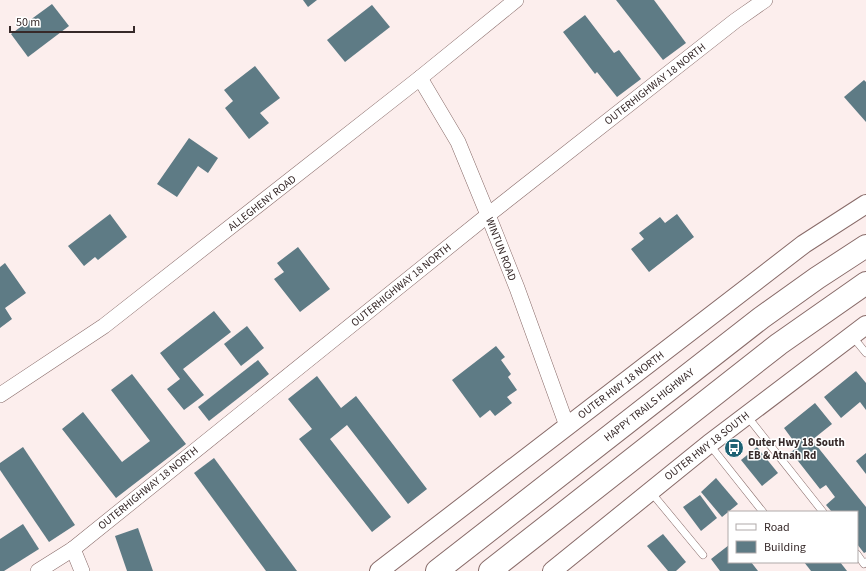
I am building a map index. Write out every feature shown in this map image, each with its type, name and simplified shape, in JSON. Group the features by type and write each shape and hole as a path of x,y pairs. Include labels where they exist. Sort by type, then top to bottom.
{"main road":[{"name":"HAPPY TRAILS HIGHWAY","path":"437,571 760,318 866,246"},
{"path":"490,571 779,344 866,283"}],"street":[{"name":"ALLEGHENY ROAD","path":"0,396 104,326 420,78 516,0"},
{"name":"OUTERHIGHWAY 18 NORTH","path":"38,571 72,549 488,215 735,21 765,0"},
{"name":"WINTUN ROAD","path":"420,78 458,142 488,215 567,426"},
{"name":"OUTER HWY 18 NORTH","path":"379,571 804,244 866,204"},
{"name":"OUTER HWY 18 SOUTH","path":"552,571 650,490 859,330"},
{"path":"72,549 82,571"}],"lane":[{"path":"859,330 866,353"},
{"path":"746,415 822,511"},
{"path":"709,444 762,511"},
{"path":"650,490 703,555"},
{"path":"858,555 864,564 866,562"}],"building":[{"path":"303,0 317,0 308,7"},
{"path":"616,0 654,0 686,43 663,60"},
{"path":"52,4 69,26 28,57 11,34"},
{"path":"372,5 390,27 345,62 327,40"},
{"path":"585,15 614,53 619,50 641,79 617,97 597,72 595,74 563,32"},
{"path":"255,66 280,98 260,113 269,123 249,139 225,108 233,101 224,90"},
{"path":"864,80 866,82 866,122 844,97"},
{"path":"189,138 218,158 208,173 198,166 177,197 157,184"},
{"path":"110,214 127,237 98,260 95,257 84,266 68,246"},
{"path":"677,214 694,237 649,272 631,249 644,239 639,233 660,217 665,223"},
{"path":"298,247 330,289 300,312 274,279 284,272 277,263"},
{"path":"5,263 26,293 5,308 12,319 0,328 0,267"},
{"path":"214,311 231,332 183,369 204,395 184,410 167,389 180,379 160,353"},
{"path":"247,326 264,348 241,366 224,344"},
{"path":"496,346 505,357 501,360 511,374 508,377 517,390 507,397 512,403 495,416 490,410 480,418 452,380"},
{"path":"258,360 269,374 209,421 198,407"},
{"path":"856,371 866,383 866,410 860,402 841,418 824,397"},
{"path":"132,374 186,444 116,498 62,429 83,412 122,462 150,441 111,390"},
{"path":"317,376 341,408 356,396 427,489 408,504 347,425 330,439 391,517 372,532 299,439 312,429 288,399"},
{"path":"815,403 832,424 812,440 866,507 866,552 864,553 858,545 858,511 831,511 826,505 835,497 826,485 820,489 791,452 798,447 784,428"},
{"path":"23,447 75,525 49,542 0,470 0,463"},
{"path":"757,447 778,473 762,486 741,460"},
{"path":"866,453 866,474 856,461"},
{"path":"214,458 297,571 266,571 194,473"},
{"path":"716,478 738,504 722,517 701,492"},
{"path":"700,495 717,518 701,531 683,507"},
{"path":"23,524 39,549 4,571 0,571 0,539"},
{"path":"138,528 153,571 127,571 115,536"},
{"path":"663,534 686,562 676,571 668,571 647,546"},
{"path":"728,546 728,563 752,563 758,571 720,571 711,559"},
{"path":"805,563 841,563 847,571 811,571"}],"place":[{"name":"Outer Hwy 18 South EB & Atnah Rd","path":"734,448"}]}
